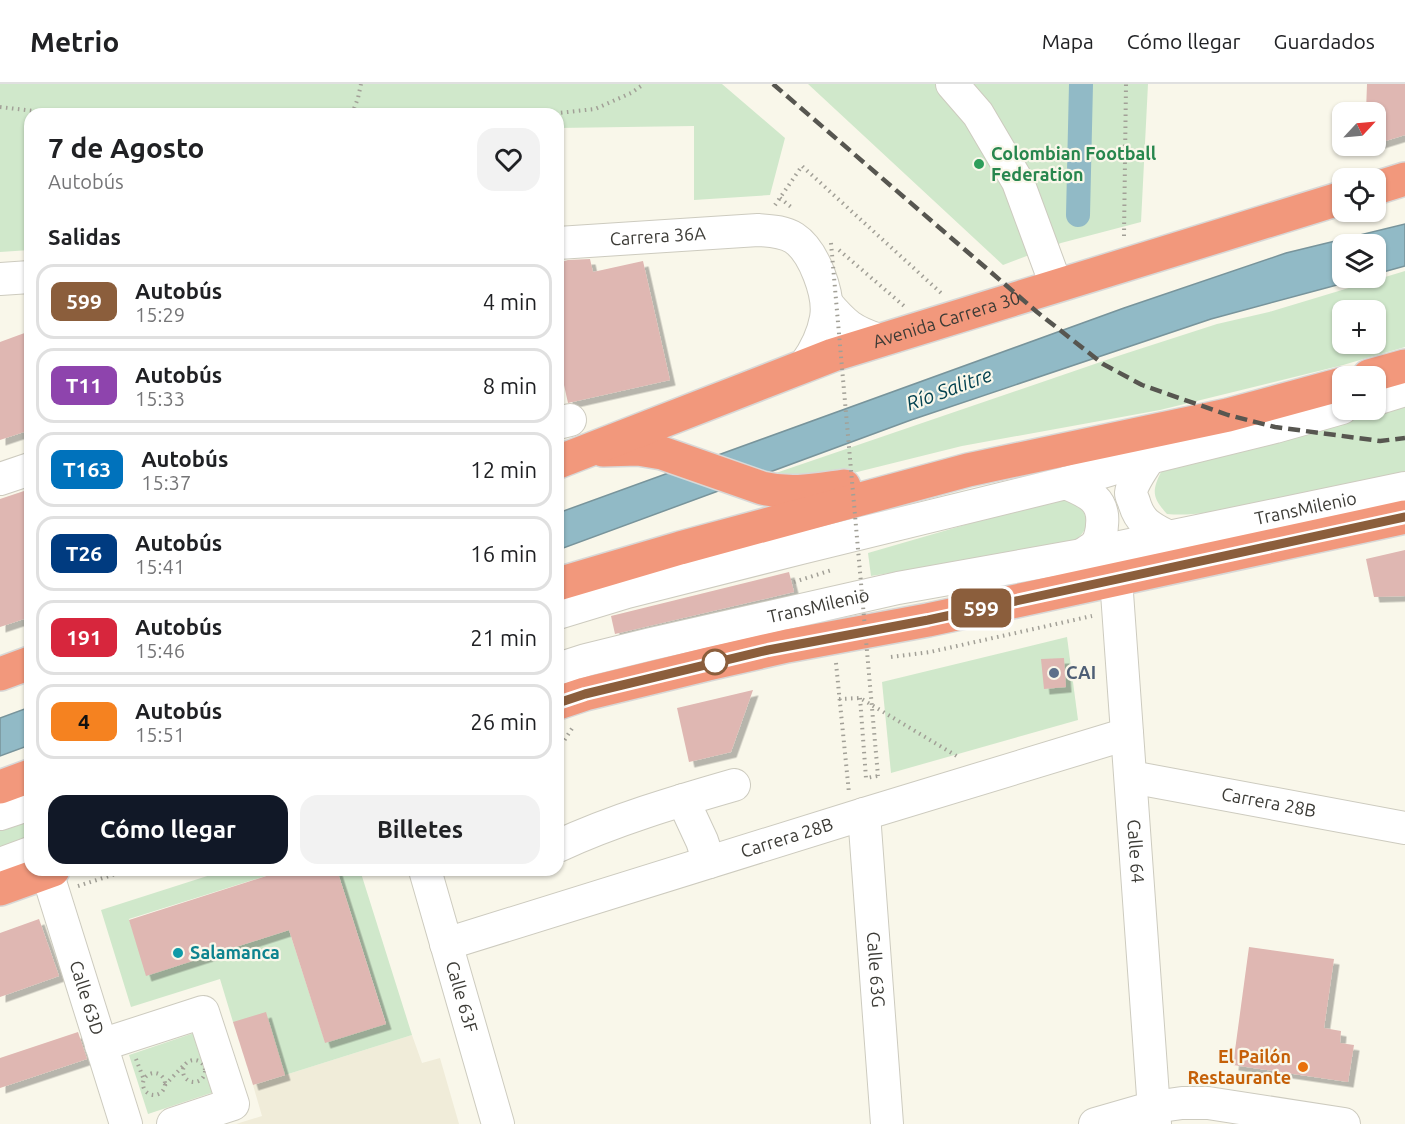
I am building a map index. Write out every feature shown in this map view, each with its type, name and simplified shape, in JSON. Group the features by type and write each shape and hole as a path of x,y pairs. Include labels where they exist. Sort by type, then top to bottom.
{"highway":[{"path":"1386,185 1405,179"},
{"name":"Avenida Carrera 30","path":"570,457 805,365 879,340 1332,201"},
{"path":"1386,371 1405,366"},
{"path":"564,582 680,548 968,470 1228,415 1332,387"},
{"path":"570,457 617,449 638,449 662,453 779,492 796,492 968,470"},
{"path":"564,701 708,664 928,620 1405,517"},
{"path":"0,674 24,665"},
{"path":"0,787 24,778"},
{"path":"0,889 24,876"}],"street":[{"path":"952,84 978,114 1018,182 1056,285"},
{"name":"Carrera 36A","path":"564,243 758,230 777,231 794,238 815,263 827,304"},
{"path":"0,279 24,277"},
{"path":"827,304 842,321 860,334 879,340"},
{"path":"805,365 820,338 826,320 827,304"},
{"path":"1386,396 1405,390"},
{"path":"564,611 638,589 1066,483 1149,458 1332,411"},
{"path":"1149,458 1136,478 1131,492 1135,507 1139,518 1171,538"},
{"path":"0,479 24,471"},
{"path":"1066,483 1083,490 1096,501 1103,512 1102,528 1097,543 1082,555"},
{"name":"TransMilenio","path":"564,667 651,644 898,588 1171,538 1405,488"},
{"name":"Calle 64","path":"1116,579 1154,1115"},
{"name":"Carrera 28B","path":"446,944 1127,734"},
{"name":"Carrera 28B","path":"1131,777 1405,828"},
{"path":"564,843 588,832 734,785"},
{"path":"682,800 702,841 709,862"},
{"path":"0,814 24,806"},
{"name":"Calle 63G","path":"858,816 887,1124"},
{"path":"0,864 24,865"},
{"name":"Calle 63D","path":"47,876 126,1124"},
{"name":"Calle 63F","path":"427,876 498,1124"},
{"path":"101,1045 203,1012 233,1104 173,1124"},
{"path":"1095,1124 1154,1115 1182,1103 1208,1103 1344,1124"}],"path":[{"path":"354,108 361,84"},
{"path":"564,112 595,109 631,93 644,84"},
{"path":"1124,236 1126,84"},
{"path":"0,107 24,110"},
{"path":"758,230 802,166 948,299"},
{"path":"860,698 866,778 878,776 831,243 909,311"},
{"path":"833,638 858,816"},
{"path":"840,699 860,698 990,776"},
{"path":"165,1086 161,1076 155,1073 148,1074 143,1083 145,1091 151,1095 159,1094 184,1065"}],"shaded area":[{"path":"412,1035 422,1063 440,1058 459,1124 236,1124 262,1116 253,1085"}],"green space":[{"path":"0,84 722,84 785,138 770,195 694,200 694,126 564,128 564,108 24,108 24,250 0,252"},
{"name":"Colombian Football Federation","path":"808,84 1148,84 1141,222 1061,243 1003,265"},
{"path":"1405,271 1405,347 1386,353 1386,300 1332,300 1332,354 1381,354 1160,410 962,446 837,477 770,475 1121,355 1217,324 1269,312 1349,288 1386,288 1386,277"},
{"path":"1405,404 1405,479 1218,511 1180,515 1167,514 1156,499 1155,490 1161,472 1184,462 1344,420 1386,420 1386,409"},
{"path":"1058,498 1078,503 1088,524 1079,538 1069,543 871,576 868,553"},
{"path":"1067,637 1078,720 891,773 882,682"},
{"path":"24,815 24,848 0,857 0,823"},
{"path":"207,876 266,876 129,919 147,975 289,930 325,1042 386,1023 339,876 362,876 412,1035 285,1075 233,1022 220,979 131,1007 101,910"},
{"path":"194,1033 214,1092 148,1114 129,1055"}],"water":[{"path":"1405,224 1405,266 1386,271 1386,234 1364,234"},
{"name":"Río Salitre","path":"1332,242 1332,286 1211,319 911,420 564,548 564,511 1124,308 1286,253"},
{"path":"24,709 24,747 0,756 0,718"}],"building":[{"path":"1367,84 1405,84 1405,135 1386,141 1386,102 1366,102"},
{"path":"590,259 593,272 643,261 670,380 568,403 564,385 564,261"},
{"path":"24,333 24,432 0,440 0,342"},
{"path":"24,491 24,619 0,627 0,499"},
{"path":"1405,550 1405,596 1374,597 1366,559"},
{"path":"789,572 794,592 615,634 611,616"},
{"name":"CAI","path":"1064,658 1066,687 1044,689 1041,659"},
{"path":"753,690 731,752 689,762 677,708"},
{"name":"Salamanca","path":"266,876 339,876 386,1024 325,1043 289,930 146,976 129,920"},
{"path":"39,919 59,976 0,997 0,933"},
{"path":"1249,947 1334,959 1324,1028 1341,1031 1340,1043 1354,1045 1348,1082 1233,1065"},
{"path":"266,1012 285,1075 253,1085 233,1022"},
{"path":"78,1032 87,1059 0,1088 0,1058"}],"waterway":[{"path":"1078,215 1081,84"}],"railway":[{"path":"773,84 1037,312 1103,364 1142,385 1228,415 1275,427 1380,441 1405,438"}],"bus line":[{"name":"599","path":"564,701 768,650 928,620 1405,517"}],"place":[{"name":"Colombian Football Federation","path":"979,164"},
{"name":"CAI","path":"1054,673"},
{"name":"Salamanca","path":"178,953"},
{"name":"El Pailón Restaurante","path":"1303,1067"}]}
